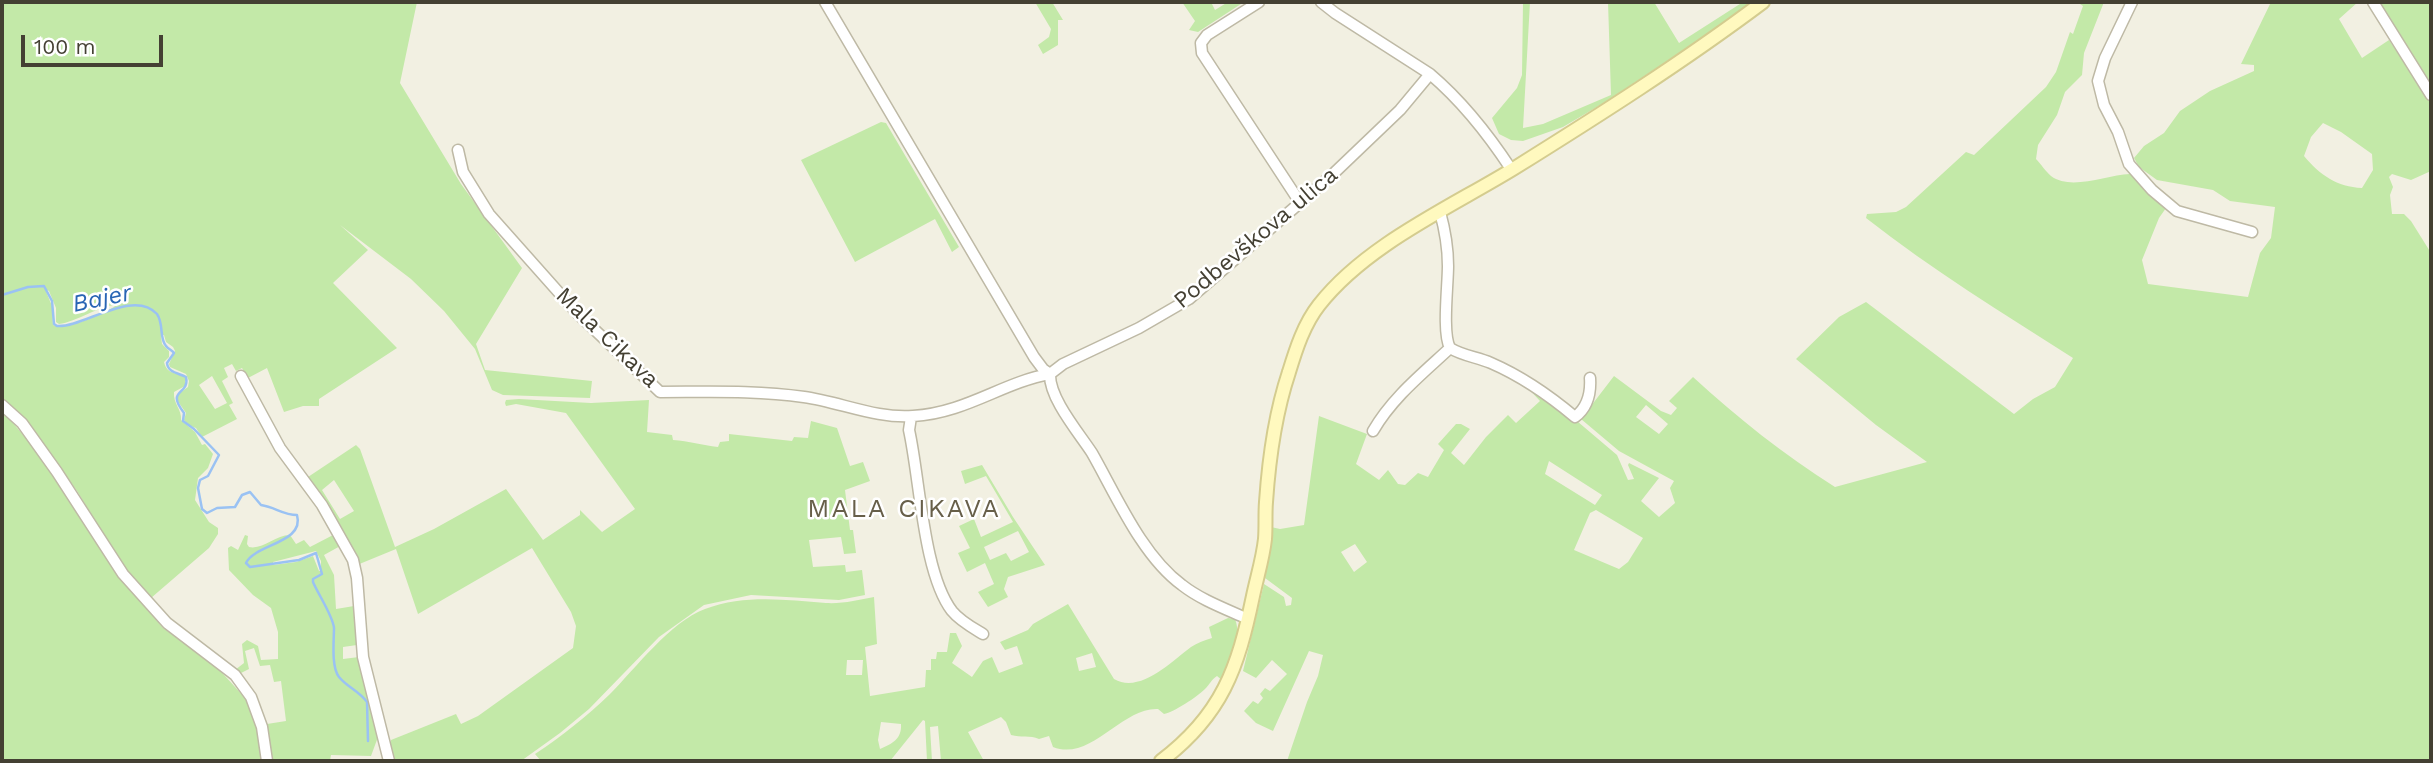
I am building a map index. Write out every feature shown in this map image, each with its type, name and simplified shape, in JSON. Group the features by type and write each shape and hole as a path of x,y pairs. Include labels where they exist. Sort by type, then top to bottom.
{"main road":[{"path":"1161,761 1196,730 1217,704 1231,676 1248,619 1265,540 1266,502 1281,396 1301,338 1319,305 1346,277 1386,246 1658,77 1763,2"}],"street":[{"path":"825,2 1034,357 1050,374 1053,392 1129,520 1167,572 1181,585 1248,619"},
{"path":"1259,2 1207,35 1201,43 1202,53 1300,201"},
{"path":"1321,2 1430,74 1478,123 1511,169"},
{"path":"2132,2 2105,58 2098,81 2104,105 2118,132 2129,164 2152,190 2177,211 2252,232"},
{"path":"2373,2 2431,95"},
{"name":"Podbevškova ulica","path":"1050,374 1063,364 1163,316 1189,299 1332,175 1400,110 1430,74"},
{"name":"Mala Cikava","path":"458,150 463,172 489,214 577,313 660,392 804,397 870,412 911,417 952,411 1050,374"},
{"path":"1440,212 1446,233 1446,336 1450,348 1496,365 1554,400 1575,417 1589,399 1590,378"},
{"path":"1373,431 1382,414 1394,401 1450,348"},
{"path":"241,376 280,448 322,505 353,560 365,672 389,761"},
{"path":"2,405 22,423 43,452 123,574 167,623 235,675 251,697 262,727 267,761"},
{"path":"911,417 909,430 930,556 953,612 983,634"}],"green space":[{"path":"2,2 417,2 400,83 461,184 522,268 476,344 485,370 592,381 590,398 503,395 492,390 475,349 444,311 411,279 340,225 368,250 333,283 397,348 319,399 319,406 303,406 284,412 267,368 248,378 242,368 236,371 232,364 224,368 228,377 222,381 233,403 229,405 237,419 202,437 196,428 184,420 186,413 177,400 178,394 188,387 189,381 186,374 170,367 175,351 166,342 164,335 161,335 162,344 169,351 165,366 185,377 185,386 174,392 181,420 213,454 208,468 198,478 195,500 209,522 218,528 218,534 209,548 151,598 123,566 77,491 21,414 2,399","holes":["45,289 49,291 56,308 56,322 59,324 104,307 117,305 67,326 53,325 52,306","212,376 227,403 215,409 199,385"]},
{"path":"1035,2 1052,2 1063,20 1058,20 1058,45 1043,54 1038,45 1049,37 1051,29"},
{"path":"1182,2 1211,2 1215,10 1228,2 1244,2 1198,32 1189,30 1195,21"},
{"path":"1523,2 1530,2 1523,128 1543,124 1611,95 1608,2 1654,2 1679,43 1743,2 1756,2 1607,101 1563,127 1523,141 1511,140 1499,134 1492,118 1517,88 1522,75"},
{"path":"2077,2 2104,2 2084,53 2082,75 2065,92 2057,115 2038,145 2036,159 2051,176 2068,182 2130,174 2166,208 2159,218 2142,260 2148,284 2248,297 2260,253 2271,238 2275,207 2230,201 2213,190 2157,180 2139,167 2134,158 2144,146 2164,133 2180,111 2210,91 2254,71 2254,65 2241,64 2271,2 2358,2 2339,19 2362,58 2389,40 2431,102 2431,171 2411,180 2392,174 2389,177 2393,187 2390,195 2392,214 2404,214 2411,221 2431,253 2431,761 1287,761 1323,655 1309,651 1273,731 1256,723 1244,711 1253,701 1258,704 1263,698 1260,694 1265,688 1270,691 1287,674 1272,660 1256,678 1243,671 1264,584 1284,597 1286,606 1291,605 1292,598 1265,578 1271,527 1280,529 1304,525 1319,416 1367,434 1356,464 1379,480 1388,470 1398,484 1405,485 1418,473 1428,477 1444,450 1438,444 1456,424 1470,429 1451,453 1464,465 1508,415 1516,423 1540,401 1524,384 1551,399 1617,455 1628,480 1634,479 1629,463 1659,478 1641,501 1659,517 1675,503 1670,488 1674,481 1619,451 1581,419 1614,376 1661,411 1671,415 1677,408 1669,401 1693,377 1762,435 1835,487 1927,462 1876,425 1796,359 1839,317 1866,302 2014,414 2055,387 2073,358 1942,273 1866,218 1867,214 1896,212 1906,207 1966,152 1974,155 2046,87 2056,72 2070,32 2073,34 2083,6","holes":["2323,123 2372,154 2373,170 2362,188 2337,182 2310,163 2304,156 2311,137","1646,405 1668,424 1659,434 1636,417","1549,461 1602,495 1595,505 1545,474","1596,510 1643,538 1628,562 1619,569 1574,550 1590,513","1355,544 1367,562 1354,572 1341,552"]},
{"path":"2377,2 2431,2 2431,88"},
{"path":"881,122 886,123 959,247 952,252 935,219 855,262 801,160"},
{"path":"506,400 591,403 649,400 647,432 672,435 673,440 718,447 720,442 729,441 729,434 792,441 794,437 808,438 811,421 837,428 850,466 863,462 870,481 845,490 856,553 844,554 841,537 809,540 813,567 845,565 846,572 862,570 865,595 839,600 751,595 704,605 659,637 589,709 521,761 392,761 389,747 391,740 456,714 461,724 478,716 573,648 576,626 571,612 532,548 418,614 396,549 357,565 336,520 305,479 356,445 360,449 395,547 434,529 506,489 543,540 580,515 580,510 602,532 635,509 566,413 516,404 506,406","holes":["334,480 354,511 340,519 322,490"]},
{"path":"2,410 35,449 123,581 163,628 215,665 246,699 257,727 263,761 2,761"},
{"path":"982,465 1045,565 1008,577 1004,589 1008,597 988,607 978,592 994,584 985,563 967,572 958,553 970,548 959,526 974,519 981,537 1013,522 986,476 965,484 961,471","holes":["1018,531 1029,552 1011,561 1006,553 990,560 984,547"]},
{"path":"335,534 342,545 324,555 334,575 336,609 354,606 357,645 343,647 343,659 359,657 378,737 371,756 331,755 330,761 272,761 267,724 286,721 281,681 274,682 270,665 260,666 254,648 245,651 249,669 241,673 235,670 244,663 242,644 247,640 258,646 261,660 278,659 278,632 271,608 253,595 229,570 228,548 231,546 238,550 245,535 248,536 249,547 290,535 296,544 304,540 310,547","holes":["316,551 321,561 321,571 313,556 296,562 273,565 273,562"]},
{"path":"874,597 877,644 865,647 870,696 925,687 926,670 931,670 931,659 936,659 937,652 947,652 950,633 956,633 962,646 952,663 972,677 983,661 992,657 999,673 1023,664 1017,646 1005,650 1000,642 1028,630 1033,624 1068,604 1114,679 1124,683 1145,679 1165,668 1191,647 1212,638 1209,627 1228,618 1235,619 1237,634 1223,681 1217,676 1197,696 1168,713 1164,714 1158,709 1145,711 1132,716 1093,741 1067,750 1053,747 1049,736 1039,739 1011,735 1001,717 968,732 984,761 941,761 938,726 930,727 932,761 927,761 923,720 890,761 541,761 535,754 583,718 610,694 666,635 692,615 735,601 832,603","holes":["1092,653 1096,667 1079,671 1076,658","847,660 863,660 862,675 846,675","881,722 901,724 900,734 892,743 880,749 878,740"]}],"waterway":[{"name":"Bajer","path":"2,295 28,287 44,286 52,301 54,324 57,326 135,305 147,307 157,314 164,343 174,353 167,363 168,366 172,371 186,377 185,387 177,396 184,413 183,421 219,455 208,476 200,480 198,488 202,509 207,513 217,508 235,507 242,495 250,492 261,505 297,515 294,532 259,551 246,563 250,567 299,560 316,553 322,574 313,579 313,582 333,623 336,673 367,702 368,741"}],"district":[{"name":"MALA CIKAVA","path":"904,509"}]}
